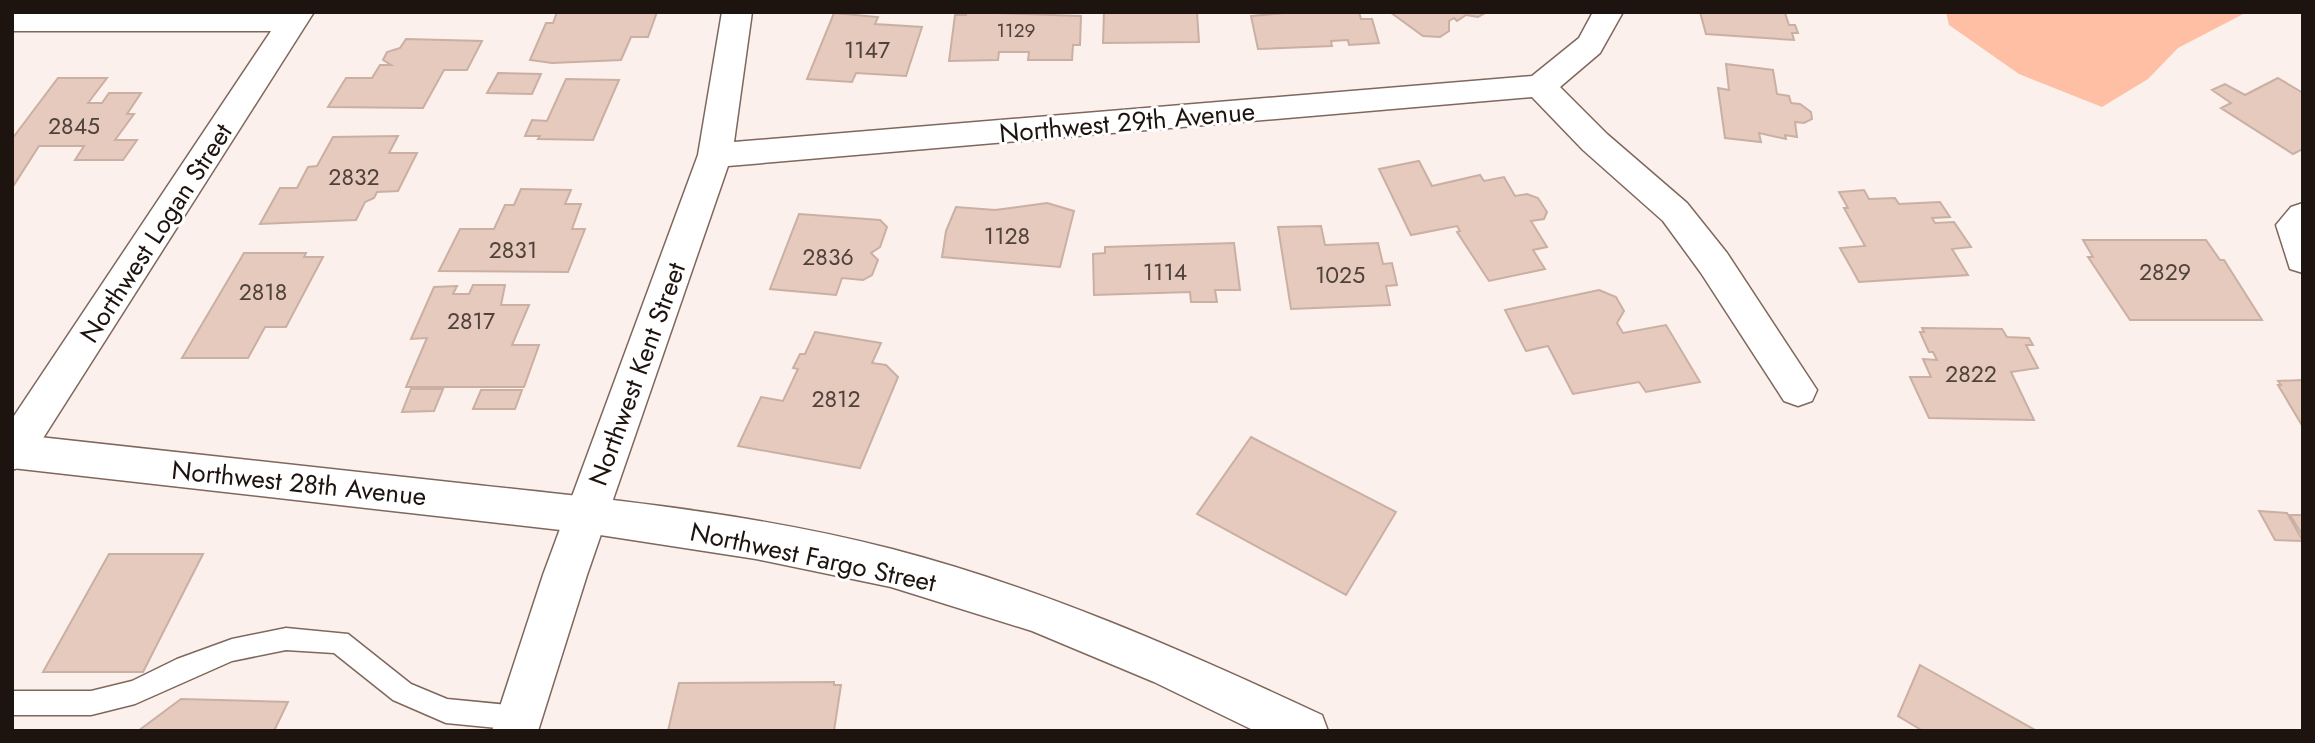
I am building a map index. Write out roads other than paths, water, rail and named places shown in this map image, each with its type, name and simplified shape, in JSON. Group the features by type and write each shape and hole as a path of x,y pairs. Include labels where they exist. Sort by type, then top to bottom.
{"street":[{"name":"Northwest Kent Street","path":"517,725 587,515 715,155 737,12"},
{"path":"1608,12 1605,23 1583,55 1539,86 1595,142 1675,212 1714,263 1798,390"},
{"path":"12,20 296,17"},
{"name":"Northwest Logan Street","path":"13,452 296,17"},
{"name":"Northwest 29th Avenue","path":"715,155 1539,86"},
{"path":"2303,216 2294,225 2303,260"},
{"name":"Northwest 28th Avenue","path":"13,452 587,515"},
{"name":"Northwest Fargo Street","path":"587,515 756,540 903,572 1038,613 1170,667 1305,731"}],"lane":[{"path":"12,704 91,703 135,692 232,650 286,639 338,642 402,692 446,711 517,725"}]}
